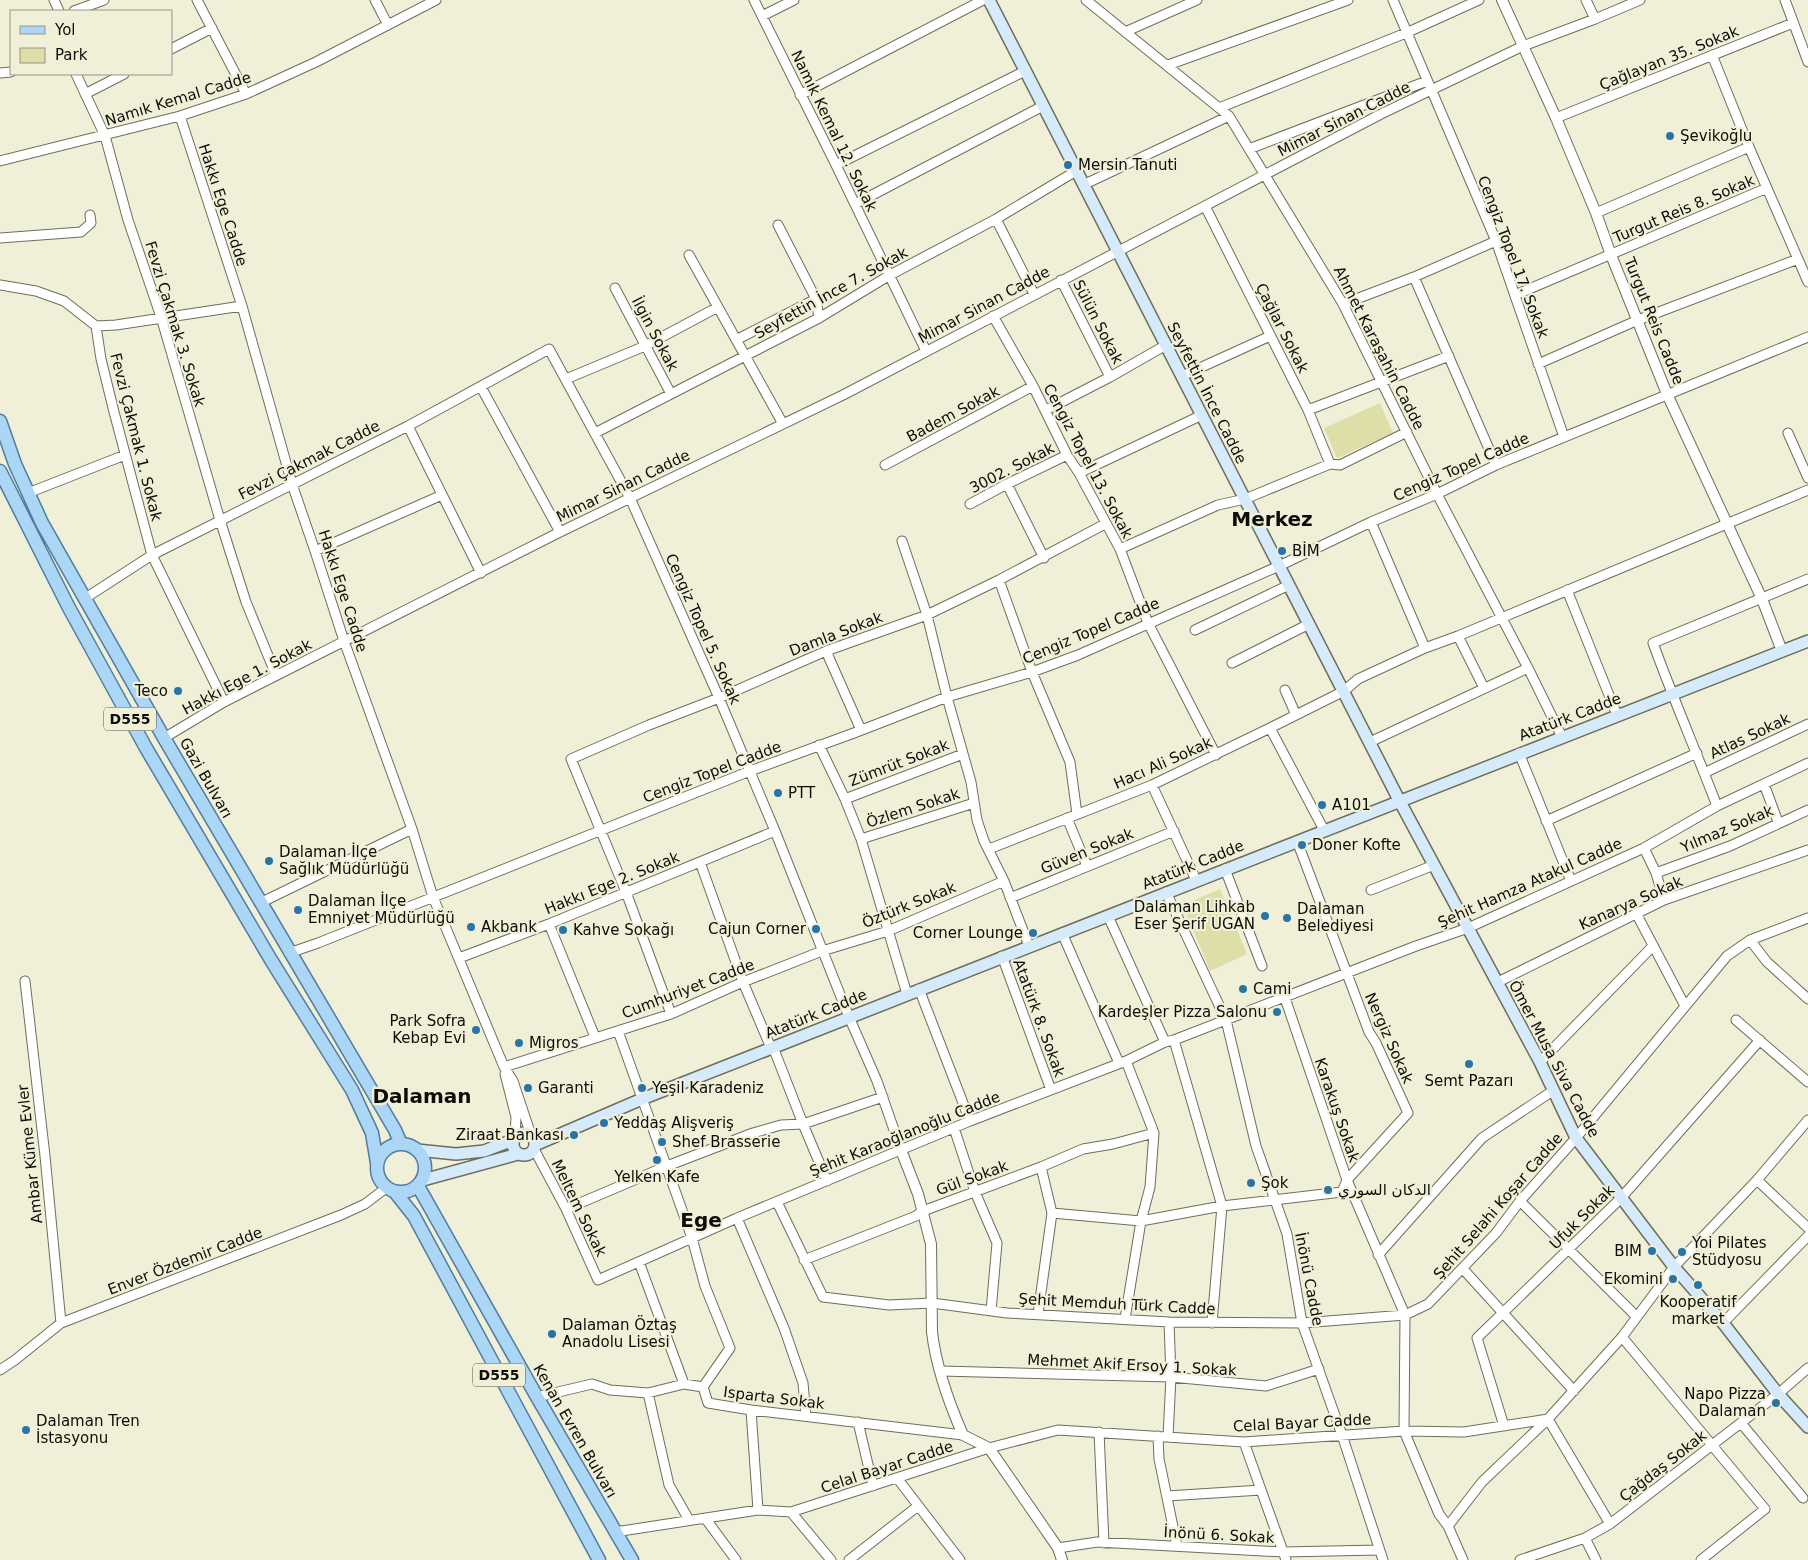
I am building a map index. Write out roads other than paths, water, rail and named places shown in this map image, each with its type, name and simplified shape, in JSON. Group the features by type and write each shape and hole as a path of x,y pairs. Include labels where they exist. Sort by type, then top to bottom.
{"main road":[{"name":"Seyfettin İnce Cadde","path":"988,0 1399,800"},
{"name":"Gazi Bulvarı","path":"0,421 15,464 42,523 84,599 289,953 395,1130 401,1144"},
{"name":"D555","path":"0,471 68,606 146,748 271,960 352,1090 372,1133 377,1163"},
{"name":"Atatürk Cadde","path":"534,1143 1296,840 1808,641"},
{"name":"Ömer Musa Siva Cadde","path":"1399,800 1540,1062 1576,1138 1674,1267 1723,1323 1778,1394 1808,1427"},
{"path":"416,1150 456,1154 484,1151 525,1132 534,1143 529,1154 518,1154 420,1183"},
{"path":"514,1138 513,1148 518,1154"},
{"path":"401,1144 416,1150 422,1156 425,1164 425,1172 420,1183 411,1191 391,1190 378,1177 377,1163 381,1155 393,1145 401,1144"},
{"name":"Kenan Evren Bulvarı","path":"420,1183 537,1397 632,1560"},
{"name":"D555","path":"391,1190 414,1216 599,1560"}],"street":[{"path":"77,10 104,0"},
{"path":"197,0 246,94"},
{"path":"375,0 388,25"},
{"name":"Namık Kemal Cadde","path":"0,161 180,116 246,94 436,0"},
{"name":"Namık Kemal 12. Sokak","path":"754,0 926,350"},
{"path":"762,16 794,0"},
{"path":"800,95 983,0"},
{"name":"Ahmet Karaşahin Cadde","path":"1086,0 1229,116 1343,304 1437,494 1562,737"},
{"path":"1125,32 1196,0"},
{"path":"1168,65 1348,0"},
{"name":"Cengiz Topel 17. Sokak","path":"1393,0 1496,242 1564,437"},
{"path":"1220,108 1406,33 1479,0"},
{"name":"Turgut Reis Cadde","path":"1502,0 1556,118 1668,394 1762,599 1782,651"},
{"path":"1586,0 1595,20"},
{"name":"Mimar Sinan Cadde","path":"344,641 560,532 843,395 926,350 1266,175 1429,85 1523,46 1595,20 1640,0"},
{"path":"1785,0 1808,62"},
{"name":"Çağlayan 35. Sokak","path":"1556,118 1793,23"},
{"path":"172,48 212,28"},
{"path":"1712,55 1749,147 1808,282"},
{"path":"836,164 1025,71"},
{"name":"Fevzi Çakmak 3. Sokak","path":"76,75 105,136 128,220 161,317 246,602 276,675"},
{"path":"85,94 122,75"},
{"path":"1249,148 1429,85"},
{"path":"855,204 1043,106"},
{"name":"Hakkı Ege Cadde","path":"180,116 242,306 292,484 344,641 412,829 433,897 504,1067 516,1117 514,1138"},
{"path":"1083,185 1229,116"},
{"path":"1596,213 1749,147"},
{"name":"Seyfettin İnce 7. Sokak","path":"595,433 819,318 890,275 996,219 1076,171"},
{"name":"Turgut Reis 8. Sokak","path":"1515,295 1767,188"},
{"name":"Çağlar Sokak","path":"1205,206 1308,410 1330,464"},
{"path":"0,238 80,232 90,223 90,215"},
{"path":"996,219 1034,294"},
{"path":"778,225 816,299 819,318"},
{"path":"1343,304 1496,242"},
{"path":"689,255 783,424"},
{"path":"1538,364 1638,320 1798,259"},
{"path":"1414,276 1496,465"},
{"name":"Sülün Sokak","path":"1061,280 1110,377"},
{"path":"0,285 36,291 64,301 96,326 242,306"},
{"name":"İlgin Sokak","path":"615,288 671,394"},
{"path":"736,340 816,299"},
{"path":"566,379 645,346 718,307"},
{"name":"Cengiz Topel 13. Sokak","path":"993,316 1033,386 1067,455 1079,473 1120,550 1148,623 1216,755"},
{"name":"Fevzi Çakmak 1. Sokak","path":"96,326 101,358 152,555 224,702"},
{"path":"1182,376 1270,336"},
{"name":"Cengiz Topel Cadde","path":"289,953 750,771 947,696 1032,672 1078,655 1279,566 1496,465 1808,337"},
{"path":"1046,410 1166,345"},
{"name":"Fevzi Çakmak Cadde","path":"84,599 152,555 408,426 549,349"},
{"name":"Cengiz Topel 5. Sokak","path":"549,349 630,498 719,698 775,831 902,1150"},
{"path":"1308,410 1449,356"},
{"name":"Badem Sokak","path":"885,465 1033,386"},
{"path":"481,387 560,532"},
{"path":"1079,473 1202,415"},
{"path":"408,426 481,573"},
{"path":"1120,550 1218,505 1245,499 1330,464 1340,465 1407,432"},
{"path":"1788,433 1808,478"},
{"path":"28,493 125,455"},
{"name":"3002. Sokak","path":"970,504 1006,484 1067,455"},
{"path":"1006,484 1044,558"},
{"name":"Hacı Ali Sokak","path":"988,849 1152,784 1216,755 1344,691 1358,679 1426,648 1638,562 1808,490"},
{"path":"315,551 442,495"},
{"path":"1371,522 1426,648"},
{"name":"Damla Sokak","path":"601,831 571,759 649,725 719,698 826,651 927,615 1044,558 1105,524"},
{"path":"902,541 927,615 971,782 977,820 988,849 1004,881 1029,946"},
{"path":"1717,806 1653,642 1808,579"},
{"path":"999,580 1032,672 1070,762 1076,814"},
{"path":"1195,630 1289,585"},
{"path":"1566,590 1617,715"},
{"path":"1232,663 1309,624"},
{"path":"1458,636 1484,688"},
{"name":"Hakkı Ege 1. Sokak","path":"164,738 224,702 344,641"},
{"path":"826,651 861,730"},
{"path":"1370,742 1528,668"},
{"path":"1285,690 1296,715"},
{"name":"Atlas Sokak","path":"1704,772 1808,724"},
{"path":"1270,728 1324,830"},
{"path":"819,745 845,799 861,839 907,994"},
{"path":"1519,753 1571,882"},
{"path":"1546,821 1697,753"},
{"name":"Zümrüt Sokak","path":"845,799 963,754"},
{"name":"Şehit Hamza Atakul Cadde","path":"1226,1020 1416,946 1468,928 1644,848 1717,806 1808,763"},
{"path":"1152,784 1196,880"},
{"path":"1764,784 1778,822"},
{"name":"Özlem Sokak","path":"861,839 974,803"},
{"name":"Yılmaz Sokak","path":"1656,873 1730,846 1778,822 1808,810"},
{"path":"1067,818 1087,866"},
{"path":"260,903 412,829"},
{"name":"Güven Sokak","path":"1010,898 1174,830"},
{"path":"601,831 626,892 671,1014"},
{"name":"Hakkı Ege 2. Sokak","path":"459,958 549,924 775,831"},
{"name":"Nergiz Sokak","path":"1296,840 1369,1032 1376,1043 1408,1113 1347,1180"},
{"path":"1644,848 1656,873 1664,900"},
{"name":"Kanarya Sokak","path":"1498,982 1664,900 1808,850"},
{"path":"700,862 743,982 827,1181"},
{"path":"1371,890 1434,864"},
{"path":"1225,869 1262,966"},
{"name":"Öztürk Sokak","path":"822,952 888,931 1004,881"},
{"name":"İnönü Cadde","path":"1166,892 1226,1020 1256,1146 1287,1234 1302,1322 1383,1560"},
{"path":"1636,913 1685,1006"},
{"path":"1108,916 1170,1041 1222,1206 1212,1323"},
{"name":"Şehit Selahi Koşar Cadde","path":"1302,1322 1405,1315 1428,1304 1496,1233 1520,1201 1576,1138 1727,956 1750,940 1808,918"},
{"path":"549,924 595,1038"},
{"path":"1062,933 1154,1133 1150,1188 1141,1222 1126,1319"},
{"path":"1750,940 1768,962 1807,997"},
{"path":"1540,1062 1653,946"},
{"name":"Cumhuriyet Cadde","path":"504,1067 671,1014 743,982 822,952"},
{"name":"Atatürk 8. Sokak","path":"1002,956 1051,1090"},
{"name":"Ambar Küme Evler","path":"25,981 45,1156 61,1323"},
{"path":"920,989 970,1121"},
{"name":"Karakuş Sokak","path":"1285,998 1347,1180 1405,1315 1404,1431"},
{"name":"Şehit Karaoğlanoğlu Cadde","path":"598,1280 737,1218 970,1121 1226,1020"},
{"path":"1736,1020 1808,1082"},
{"path":"618,1031 692,1238 705,1286 730,1348 703,1387"},
{"name":"Ufuk Sokak","path":"1504,1426 1477,1338 1621,1198 1760,1040"},
{"name":"Hakkı Ege Cadde","path":"504,1067 513,1081 534,1143"},
{"path":"1378,1255 1482,1138 1554,1090"},
{"path":"566,1209 666,1166 753,1133 780,1125 803,1124 882,1097"},
{"path":"1448,1526 1482,1482 1548,1419 1622,1337 1674,1267 1806,1126"},
{"path":"954,1128 975,1192 997,1243 991,1310"},
{"name":"Gül Sokak","path":"804,1260 916,1216 923,1211 1041,1167 1083,1149 1113,1144 1154,1133"},
{"name":"Meltem Sokak","path":"534,1143 598,1280"},
{"path":"902,1150 918,1194 931,1244 933,1344 951,1408 963,1435 989,1448 1058,1548 1062,1560"},
{"path":"1038,1314 1052,1213 1041,1167"},
{"path":"1052,1213 1141,1222 1222,1206 1342,1192 1347,1180"},
{"path":"1757,1180 1808,1228"},
{"name":"Enver Özdemir Cadde","path":"0,1370 61,1323 341,1215 391,1190"},
{"path":"1520,1201 1636,1316"},
{"path":"777,1202 804,1260"},
{"path":"737,1218 784,1328 802,1383 806,1416"},
{"path":"1723,1323 1808,1236"},
{"name":"Şehit Memduh Türk Cadde","path":"804,1260 823,1297 889,1305 932,1303 1038,1314 1170,1322 1302,1322"},
{"path":"639,1262 684,1384"},
{"path":"1463,1269 1574,1391"},
{"path":"1168,1437 1171,1377 1170,1322"},
{"path":"1622,1337 1765,1509 1701,1560"},
{"name":"Çağdaş Sokak","path":"1520,1560 1585,1538 1610,1524 1778,1394 1808,1368"},
{"name":"Mehmet Akif Ersoy 1. Sokak","path":"941,1371 1171,1377 1266,1386 1318,1369"},
{"name":"Isparta Sokak","path":"537,1397 592,1384 610,1390 648,1393 684,1384 703,1387 708,1403 751,1410 963,1435"},
{"path":"648,1393 669,1485 689,1520"},
{"path":"751,1410 758,1510"},
{"path":"1548,1419 1610,1524"},
{"name":"Celal Bayar Cadde","path":"615,1532 758,1510 790,1512 989,1448 1058,1430 1244,1442 1404,1431 1464,1432 1548,1419"},
{"path":"858,1422 873,1486"},
{"path":"1741,1422 1803,1498"},
{"path":"1404,1431 1439,1514 1448,1526 1463,1560"},
{"path":"1099,1432 1104,1542"},
{"path":"1158,1436 1159,1459 1177,1546"},
{"path":"1244,1442 1285,1556"},
{"path":"897,1478 960,1560"},
{"path":"1167,1496 1261,1490"},
{"path":"849,1560 918,1506"},
{"path":"790,1512 831,1560"},
{"path":"705,1518 736,1560"},
{"path":"1585,1538 1596,1560"},
{"name":"İnönü 6. Sokak","path":"1058,1548 1104,1542 1177,1546 1285,1556 1379,1550"}],"place":[{"name":"Şevikoğlu","path":"1670,136"},
{"name":"Mersin Tanuti","path":"1068,165"},
{"name":"BİM","path":"1282,551"},
{"name":"Teco","path":"178,691"},
{"name":"PTT","path":"778,793"},
{"name":"A101","path":"1322,805"},
{"name":"Doner Kofte","path":"1302,845"},
{"name":"Dalaman İlçe Sağlık Müdürlüğü","path":"269,861"},
{"name":"Dalaman İlçe Emniyet Müdürlüğü","path":"298,910"},
{"name":"Dalaman Lihkab Eser Şerif UGAN","path":"1265,916"},
{"name":"Dalaman Belediyesi","path":"1287,918"},
{"name":"Akbank","path":"471,927"},
{"name":"Cajun Corner","path":"816,929"},
{"name":"Kahve Sokağı","path":"563,930"},
{"name":"Corner Lounge","path":"1033,933"},
{"name":"Cami","path":"1243,989"},
{"name":"Kardeşler Pizza Salonu","path":"1277,1012"},
{"name":"Park Sofra Kebap Evi","path":"476,1030"},
{"name":"Migros","path":"519,1043"},
{"name":"Semt Pazarı","path":"1469,1064"},
{"name":"Garanti","path":"528,1088"},
{"name":"Yeşil Karadeniz","path":"642,1088"},
{"name":"Yeddaş Alişveriş","path":"604,1123"},
{"name":"Ziraat Bankası","path":"574,1135"},
{"name":"Shef Brasserie","path":"662,1142"},
{"name":"Yelken Kafe","path":"657,1160"},
{"name":"Şok","path":"1251,1183"},
{"name":"الدكان السوري","path":"1328,1190"},
{"name":"BIM","path":"1652,1251"},
{"name":"Yoi Pilates Stüdyosu","path":"1682,1252"},
{"name":"Ekomini","path":"1673,1279"},
{"name":"Kooperatif market","path":"1698,1285"},
{"name":"Dalaman Öztaş Anadolu Lisesi","path":"552,1334"},
{"name":"Napo Pizza Dalaman","path":"1776,1403"},
{"name":"Dalaman Tren İstasyonu","path":"26,1430"}],"district":[{"name":"Merkez","path":"1272,519"},
{"name":"Dalaman","path":"422,1096"},
{"name":"Ege","path":"701,1220"}]}
